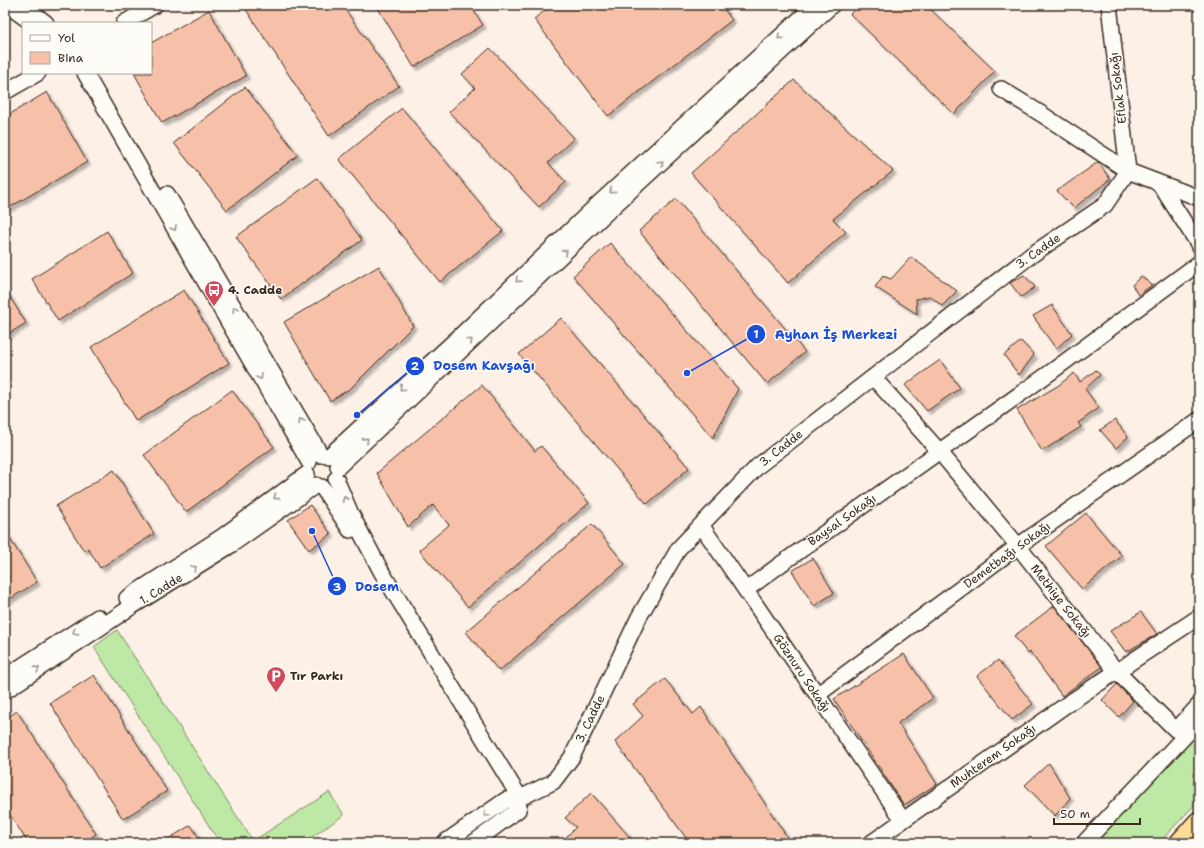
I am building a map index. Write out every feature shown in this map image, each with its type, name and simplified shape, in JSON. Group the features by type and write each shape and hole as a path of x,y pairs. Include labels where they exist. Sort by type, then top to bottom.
{"highway":[{"path":"1181,843 1199,823"}],"street":[{"path":"126,22 155,5"},
{"path":"322,471 454,341 596,206 814,5"},
{"path":"322,471 599,220 832,5"},
{"name":"Eflak Sokağı","path":"1109,5 1128,171"},
{"path":"15,6 31,22"},
{"path":"15,6 44,22"},
{"path":"5,92 36,74"},
{"path":"86,74 146,168"},
{"path":"96,74 146,168 322,471 350,512 381,571 520,798 518,810 472,843"},
{"path":"1001,89 1128,171 1199,198"},
{"name":"3. Cadde","path":"444,843 506,800 520,798 553,782 572,757 640,616 679,548 758,466 1030,256 1105,205 1128,171"},
{"path":"1159,183 1199,245"},
{"name":"Baysal Sokağı","path":"746,590 938,451 1051,372 1199,263"},
{"name":"Methiye Sokağı","path":"873,377 1018,546 1116,671 1176,730"},
{"name":"Demetbağı Sokağı","path":"818,695 1018,546 1199,420"},
{"name":"1. Cadde","path":"5,677 128,603 221,544 322,471"},
{"name":"Göznuru Sokağı","path":"701,525 903,820"},
{"name":"1. Cadde","path":"5,691 128,603"},
{"name":"Muhterem Sokağı","path":"871,843 1066,705 1199,617"},
{"path":"1109,816 1159,749 1199,706"},
{"path":"1084,843 1199,721"}],"green space":[{"path":"117,630 253,841 329,792 344,815 303,843 220,843 94,647"},
{"path":"1199,729 1199,800 1159,843 1089,843"}],"building":[{"path":"243,5 342,5 399,86 329,136"},
{"path":"376,5 470,5 483,25 414,67"},
{"path":"552,5 721,5 732,20 608,116 534,19"},
{"path":"859,5 926,5 995,71 954,114 850,14"},
{"path":"209,10 246,76 162,123 135,74 152,74 152,42"},
{"path":"490,48 574,138 548,163 566,182 539,207 449,112 475,88 462,74"},
{"path":"794,80 893,171 833,219 846,232 788,283 691,173"},
{"path":"245,87 298,155 227,210 174,143"},
{"path":"47,92 87,162 5,210 5,117"},
{"path":"402,108 503,231 440,282 339,159"},
{"path":"1098,162 1110,179 1074,208 1057,191"},
{"path":"317,178 362,240 281,299 236,237"},
{"path":"676,199 805,352 767,384 639,231"},
{"path":"107,231 133,273 58,321 32,279"},
{"path":"610,243 738,389 713,438 573,276"},
{"path":"911,257 957,291 942,306 930,296 916,299 917,314 875,287 883,276 891,279"},
{"path":"379,266 413,326 351,388 330,401 284,322"},
{"path":"1024,275 1035,287 1021,297 1010,283"},
{"path":"1141,276 1152,285 1138,295 1132,285"},
{"path":"5,289 26,323 5,336"},
{"path":"184,290 229,363 136,421 91,347"},
{"path":"1052,305 1072,334 1056,349 1033,316"},
{"path":"561,318 689,468 647,504 519,354"},
{"path":"1021,341 1034,355 1019,375 1004,355"},
{"path":"940,360 960,388 927,411 905,385"},
{"path":"1096,370 1100,375 1085,389 1099,408 1078,423 1081,427 1042,451 1017,410 1059,385 1074,373 1080,382"},
{"path":"482,385 535,451 541,446 589,503 468,607 419,550 449,525 433,505 408,527 377,473"},
{"path":"232,390 274,447 186,512 144,455"},
{"path":"1115,420 1128,437 1116,448 1100,430"},
{"path":"114,470 154,534 100,568 88,548 84,551 56,506"},
{"path":"310,505 331,534 309,550 288,520"},
{"path":"1086,513 1122,556 1082,589 1046,546"},
{"path":"592,524 625,564 499,671 466,632"},
{"path":"5,531 37,582 5,602"},
{"path":"813,558 834,593 814,606 792,571"},
{"path":"1054,606 1102,667 1062,696 1030,652 1028,654 1014,636"},
{"path":"1141,612 1157,634 1126,652 1110,631"},
{"path":"904,654 933,698 898,723 937,784 904,805 834,699"},
{"path":"998,660 1033,704 1012,720 977,676"},
{"path":"94,675 167,791 123,819 50,703"},
{"path":"665,679 693,714 701,707 791,843 690,843 615,742 643,716 633,704"},
{"path":"1117,684 1133,701 1119,717 1102,700"},
{"path":"17,711 96,834 83,843 28,843 5,807 5,719"},
{"path":"1049,763 1070,798 1055,816 1025,785"},
{"path":"591,793 635,843 560,843 576,827 565,818"},
{"path":"191,825 202,843 162,843"}],"place":[{"name":"4. Cadde","path":"214,307"},
{"name":"Ayhan İş Merkezi","path":"687,373"},
{"name":"Dosem Kavşağı","path":"357,415"},
{"name":"Dosem","path":"312,531"},
{"name":"Tır Parkı","path":"276,693"}]}
